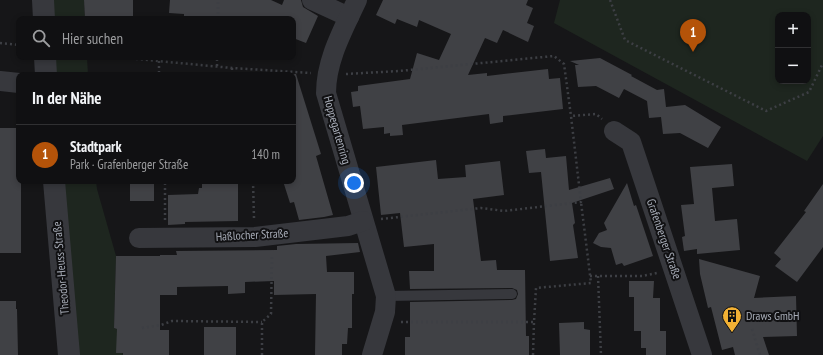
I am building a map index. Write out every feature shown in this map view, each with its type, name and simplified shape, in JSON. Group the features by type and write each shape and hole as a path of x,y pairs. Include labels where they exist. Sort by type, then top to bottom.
{"street":[{"path":"43,0 44,16"},
{"path":"312,0 353,9"},
{"name":"Hoppegartenring","path":"353,9 332,56 327,74 326,93 386,296 385,312 372,355"},
{"path":"45,60 46,72"},
{"path":"0,82 16,83"},
{"name":"Grafenberger Straße","path":"614,131 631,142 674,267 702,355"},
{"name":"Theodor-Heuss-Straße","path":"54,184 69,355"},
{"name":"Haßlocher Straße","path":"139,238 263,236 348,226 364,221"}],"lane":[{"path":"386,296 512,294"}],"path":[{"path":"218,0 218,16"},
{"path":"610,0 625,40 766,111 810,92 823,63"},
{"path":"0,43 16,45"},
{"path":"296,72 327,74 399,71 554,56 564,64 591,282 536,288 533,355"},
{"path":"148,60 295,72"},
{"path":"217,60 217,66"},
{"path":"159,61 159,72"},
{"path":"571,116 596,114 614,131"},
{"path":"165,184 165,238"},
{"path":"142,328 161,325 172,321 262,322 271,314 263,236 253,184"},
{"path":"364,221 481,208 504,211 581,202"},
{"path":"590,276 642,276 658,273 674,267"},
{"path":"598,276 601,355"},
{"path":"382,321 406,323 534,322"},
{"path":"262,322 262,355"},
{"path":"752,329 760,355"}],"shaded area":[{"path":"52,0 84,0 85,16 53,16"},
{"path":"560,0 823,0 823,136 807,161 554,23"},
{"path":"55,60 87,60 88,72 56,72"},
{"path":"62,184 96,184 116,256 114,328 117,329 123,355 77,355"}],"building":[{"path":"84,0 133,0 133,16 85,16"},
{"path":"170,0 271,0 282,5 284,0 301,0 303,7 318,16 306,43 296,39 296,16 184,16 184,14 169,13"},
{"path":"383,0 528,0 526,5 533,8 527,23 534,26 528,42 503,30 497,43 485,38 468,75 487,73 487,76 548,69 549,79 560,78 563,109 503,116 503,122 490,124 489,114 402,125 403,135 390,136 390,133 384,134 384,127 363,129 360,106 353,107 351,92 358,91 358,86 410,79 417,53 439,60 451,34 419,20 417,27 397,19 395,24 376,15"},
{"path":"600,58 657,90 664,89 666,107 685,105 721,127 708,148 680,133 663,134 661,117 649,118 647,101 624,89 619,98 596,86 578,87 575,65 579,65 570,61"},
{"path":"296,74 321,154 316,156 333,215 299,220 294,202 290,203 284,184 296,184"},
{"path":"0,128 16,128 16,184 21,184 21,253 0,253"},
{"path":"545,149 546,158 566,156 569,190 610,178 614,189 572,203 575,223 573,225 578,258 550,261 541,172 529,173 526,151"},
{"path":"436,160 438,179 466,177 465,165 500,161 504,195 473,199 481,261 496,260 497,270 525,270 526,336 529,336 529,355 405,355 405,337 410,337 410,302 512,300 516,299 518,294 517,290 512,288 410,289 409,271 434,271 434,244 404,247 400,213 381,215 376,167"},
{"path":"732,164 734,186 712,188 715,221 737,219 740,250 697,254 697,249 684,251 682,237 685,236 681,205 694,204 690,167"},
{"path":"627,183 653,256 624,266 622,263 616,265 611,248 601,247 593,243 599,233 607,230 604,223"},
{"path":"130,184 154,184 154,201 130,201"},
{"path":"202,184 238,184 238,221 185,222 185,224 168,225 168,195 198,194 199,188 202,188"},
{"path":"823,184 823,247 797,282 775,266 781,259 774,253 806,212 804,211"},
{"path":"358,243 360,252 326,256 327,272 354,272 354,294 352,294 352,328 348,328 347,344 342,344 342,355 315,355 316,294 274,295 274,281 245,282 245,293 228,294 228,286 177,287 177,295 160,295 160,330 169,330 169,355 123,355 123,353 116,353 117,329 114,328 116,256 177,255 176,251 277,250 277,246 296,244"},
{"path":"699,259 760,276 754,298 796,296 797,336 763,337 769,355 735,355 733,347 722,350 711,307 708,308 700,274"},
{"path":"629,281 654,281 653,298 660,298 660,331 666,331 666,355 646,355 646,348 641,348 641,331 634,331 634,297 629,297"},
{"path":"0,301 16,301 18,355 0,355"},
{"path":"584,322 584,329 590,330 590,355 560,355 559,323"},
{"path":"204,327 236,327 236,355 204,355"}],"place":[{"name":"Stadtpark","path":"693,52"},
{"name":"Draws GmbH","path":"732,333"}]}
